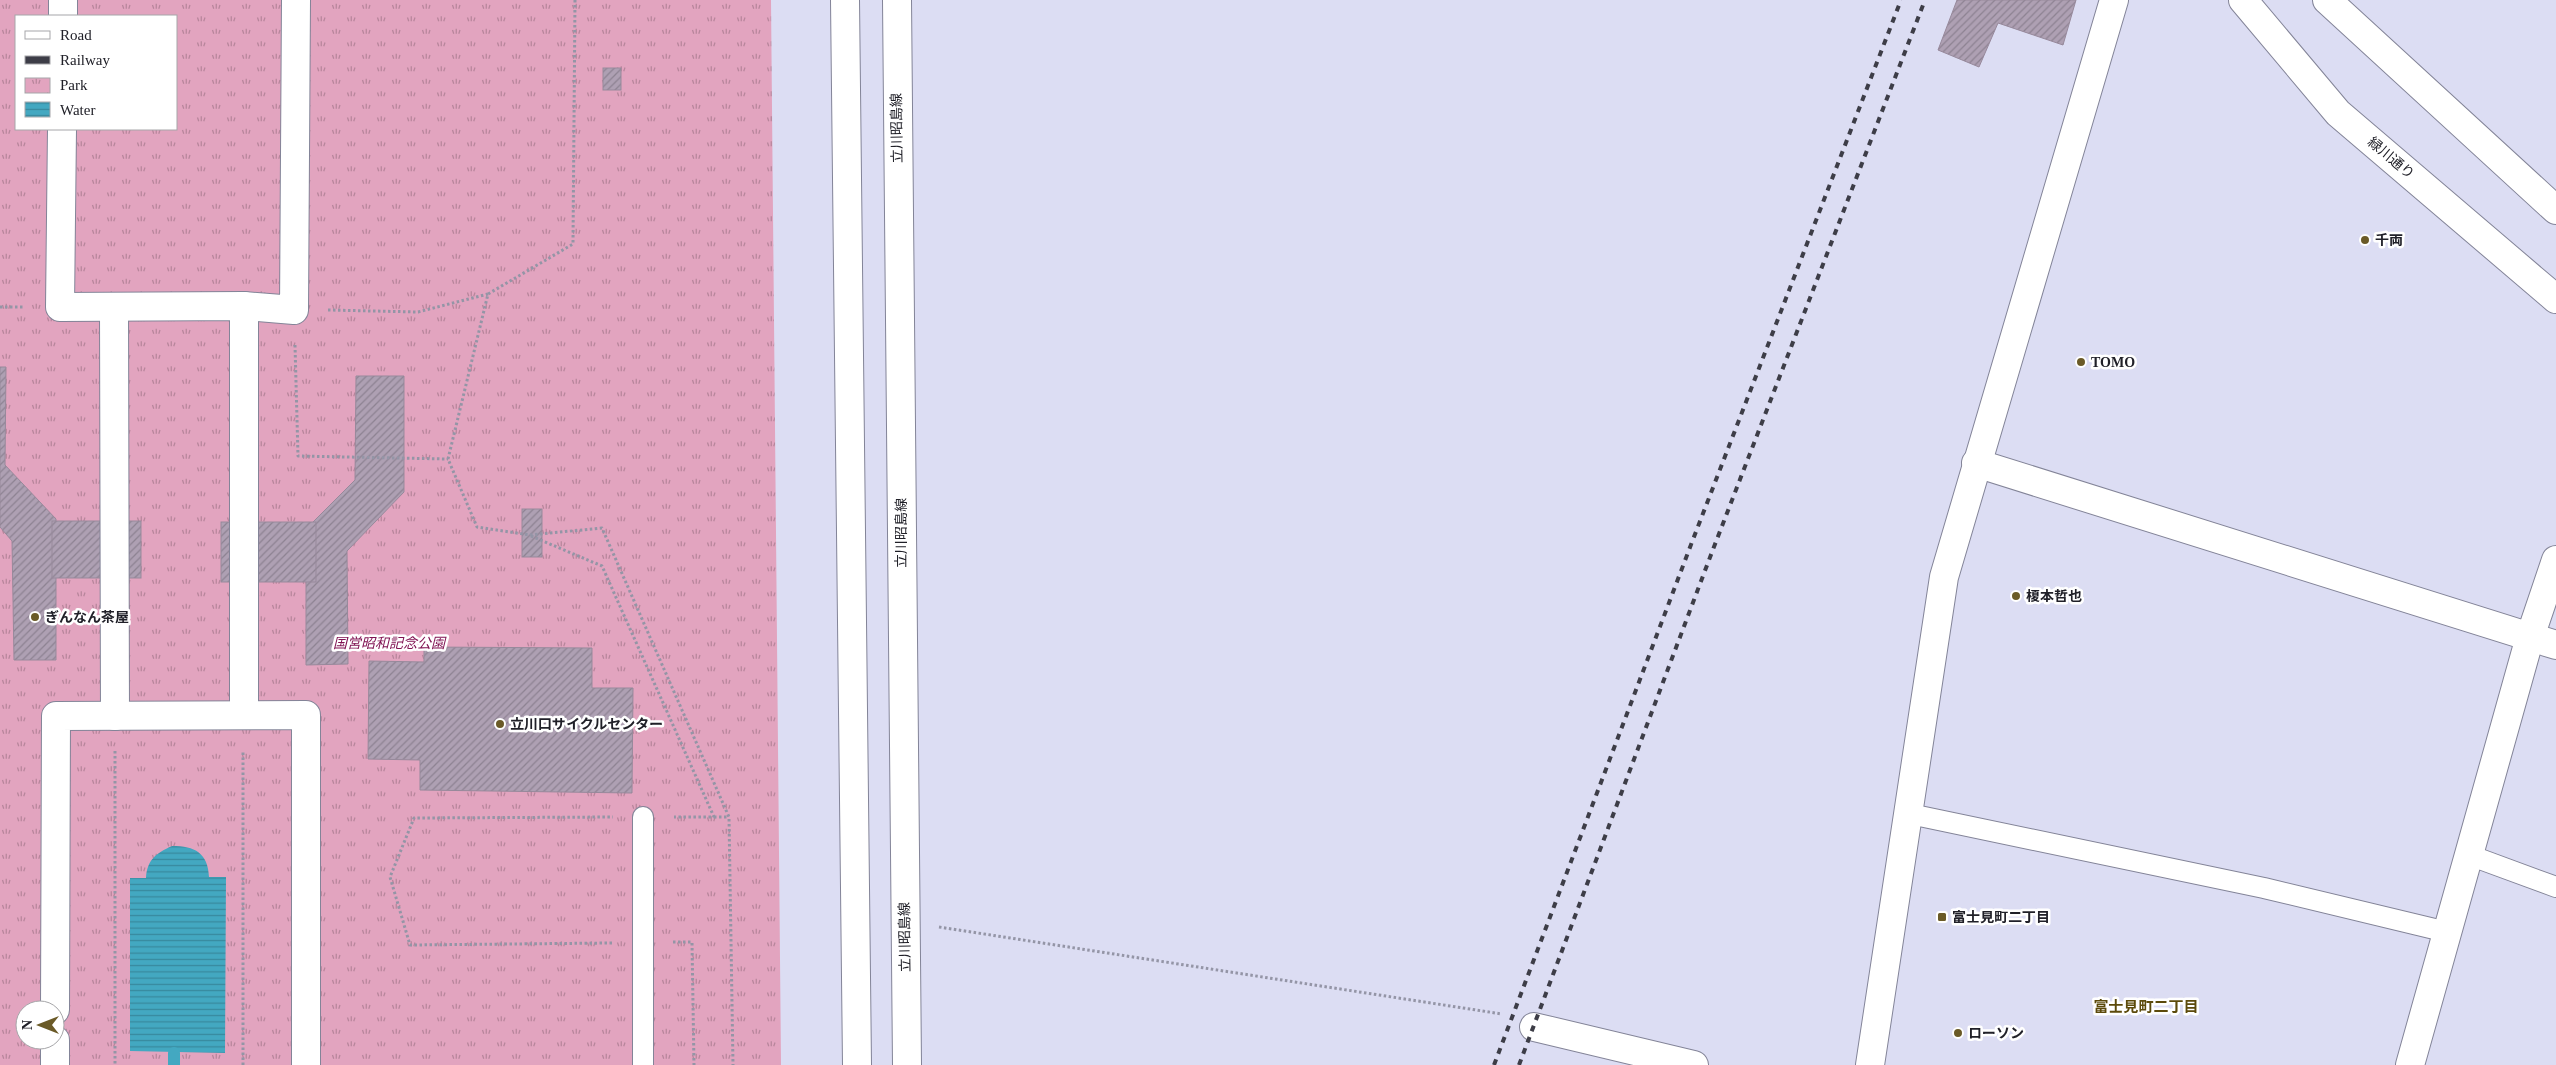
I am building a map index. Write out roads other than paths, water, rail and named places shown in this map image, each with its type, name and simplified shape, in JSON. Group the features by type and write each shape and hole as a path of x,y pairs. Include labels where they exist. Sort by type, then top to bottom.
{"street":[{"path":"63,0 63,15"},
{"path":"62,130 60,307 244,306 294,310 296,0"},
{"path":"845,0 857,1065"},
{"name":"立川昭島線","path":"896,0 907,1065"},
{"path":"1870,1065 1910,814 1944,577 1976,462 2114,0"},
{"name":"緑川通り","path":"2243,0 2338,113 2556,299"},
{"path":"2327,0 2556,210"},
{"path":"244,306 244,715"},
{"path":"114,308 115,716"},
{"path":"1976,462 2556,645"},
{"path":"2410,1065 2530,636 2556,560"},
{"path":"55,1000 56,716 306,715 306,1065"},
{"path":"1534,1027 1694,1065"},
{"path":"55,1050 55,1065"}],"lane":[{"path":"1910,814 2264,888 2447,932"},
{"path":"643,816 643,1065"},
{"path":"2469,855 2556,887"}],"water":[{"path":"172,846 187,847 199,852 206,862 209,877 226,877 225,1053 130,1051 130,878 146,878 148,866 153,858 161,851"}],"waterway":[{"path":"174,1053 174,1065"}],"railway":[{"path":"1494,1065 1692,542 1901,0"},
{"path":"1519,1065 1712,552 1925,0"}],"place":[{"name":"千両","path":"2365,240"},
{"name":"TOMO","path":"2081,362"},
{"name":"榎本哲也","path":"2016,596"},
{"name":"ぎんなん茶屋","path":"35,617"},
{"name":"立川口サイクルセンター","path":"500,724"},
{"name":"富士見町二丁目","path":"1942,917"},
{"name":"ローソン","path":"1958,1033"}],"district":[{"name":"富士見町二丁目","path":"2146,1007"}],"park label":[{"name":"国営昭和記念公園","path":"389,643"}]}
